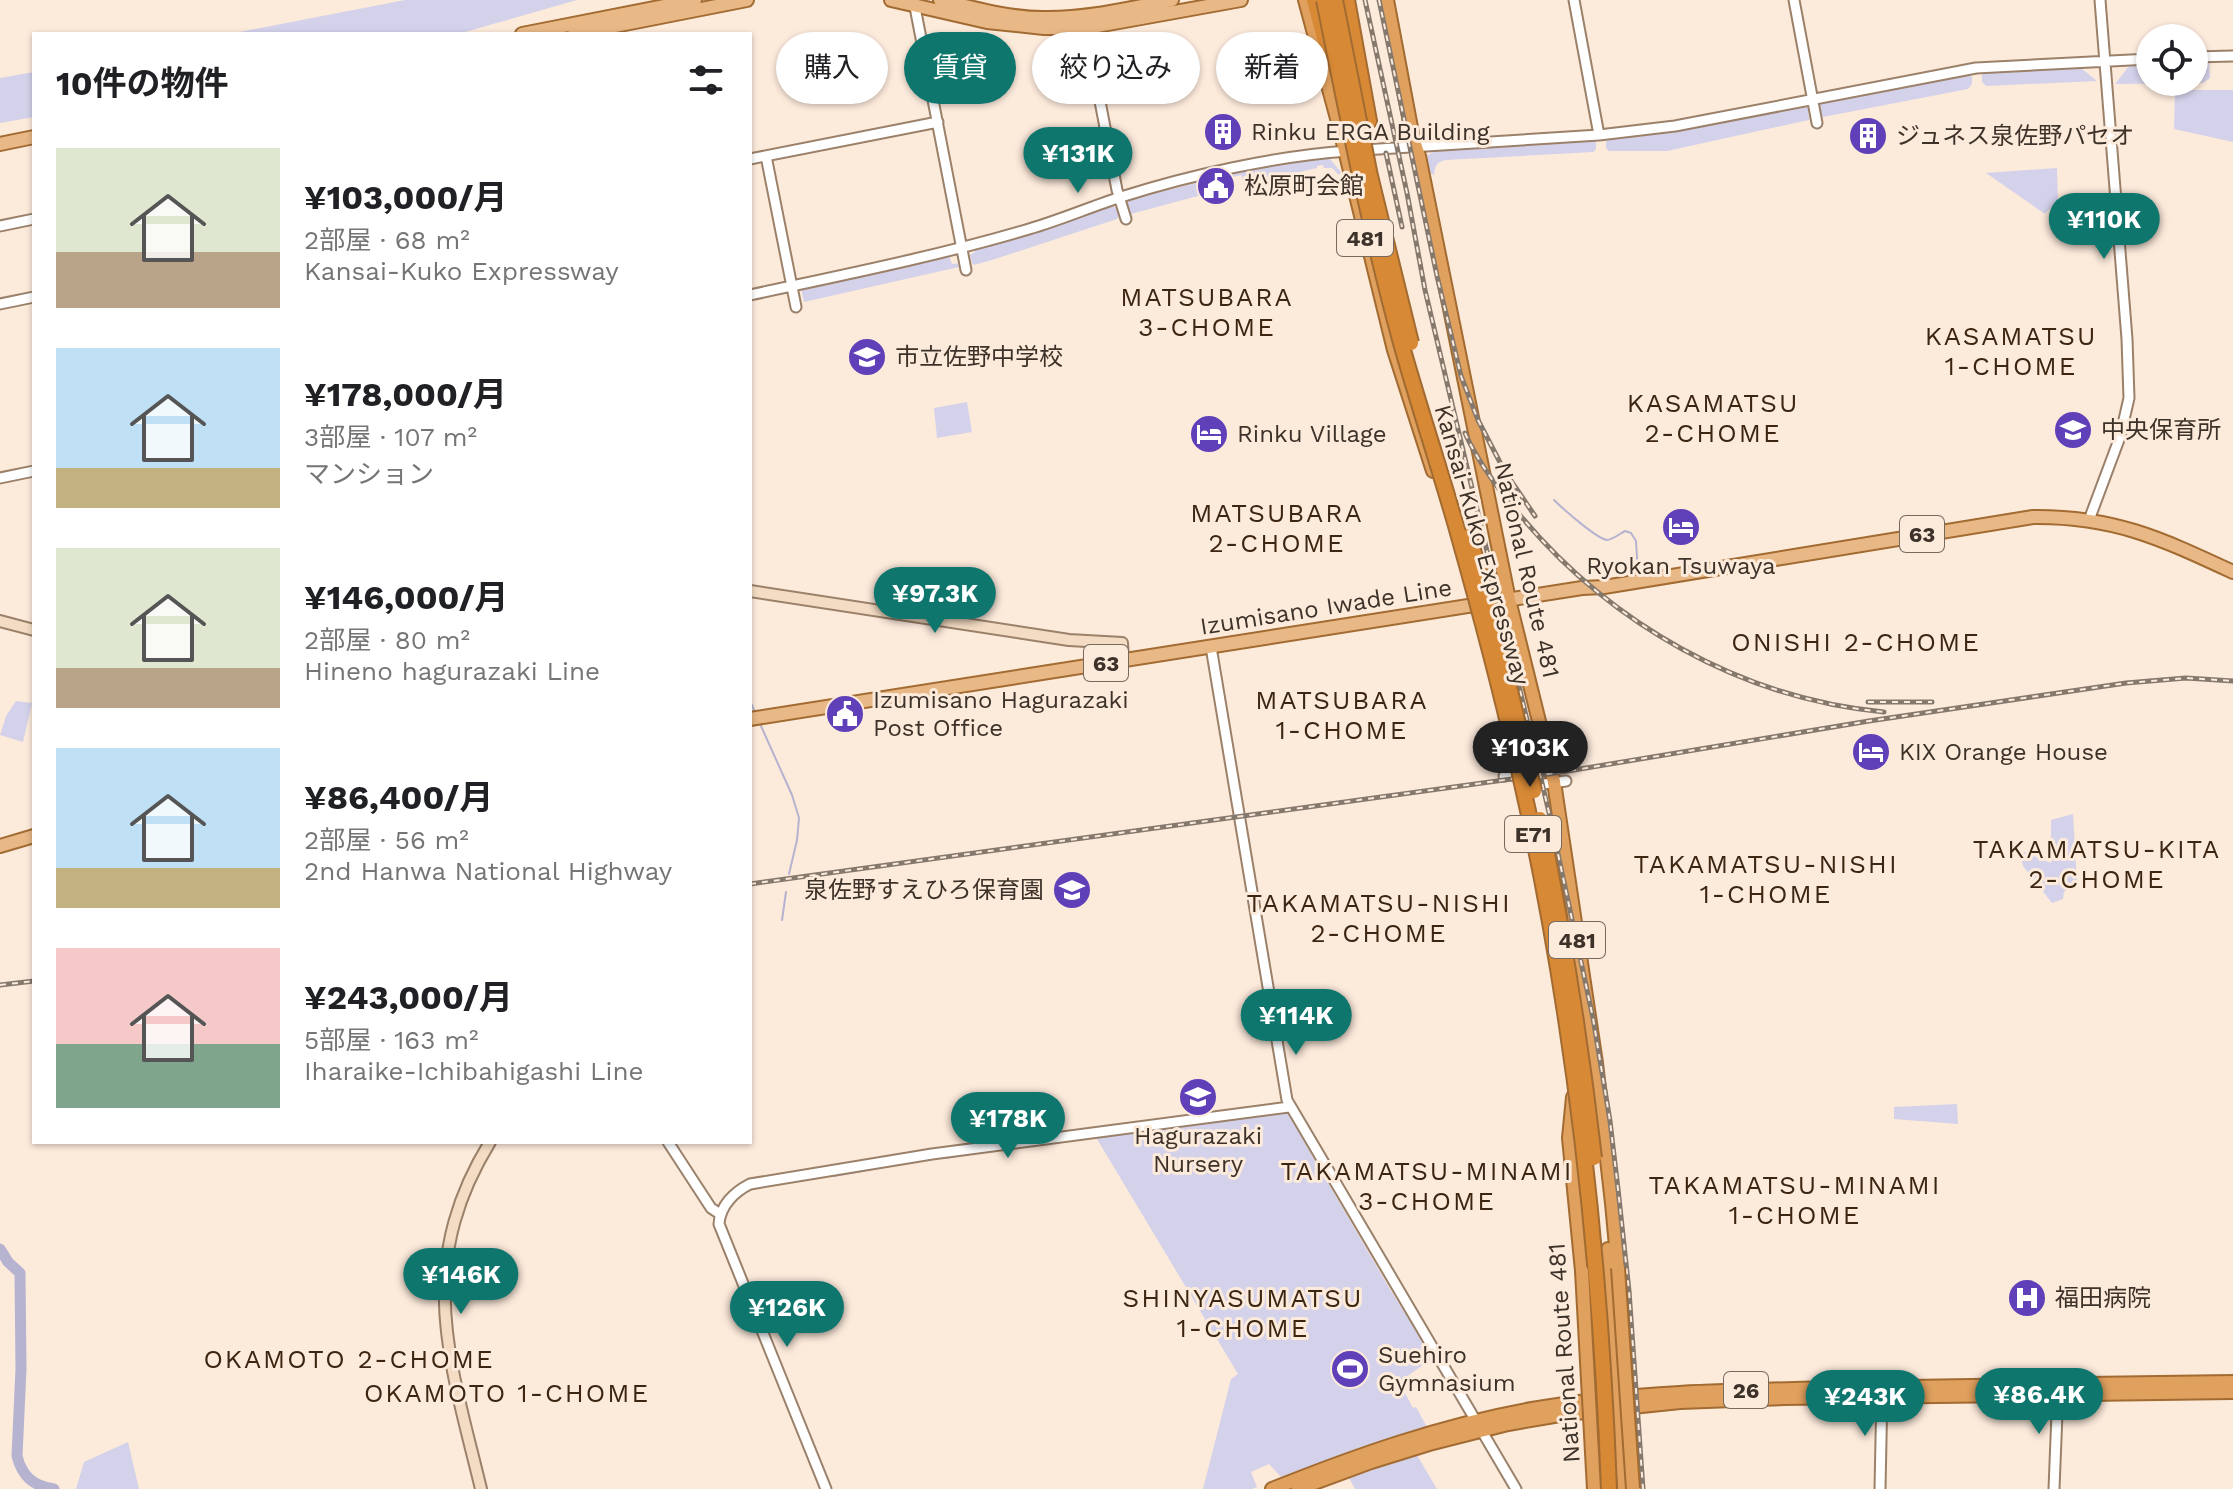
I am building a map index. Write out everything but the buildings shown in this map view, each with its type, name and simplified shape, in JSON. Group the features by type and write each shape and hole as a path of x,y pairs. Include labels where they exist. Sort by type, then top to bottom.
{"highway":[{"name":"National Route 481","path":"1305,0 1396,358 1475,606 1551,944 1574,1099 1569,1138 1582,1271 1594,1489"},
{"path":"1314,0 1364,197"},
{"name":"Kansai-Kuko Expressway","path":"1324,0 1364,197 1401,342 1458,531 1494,665 1536,852 1565,1017 1587,1174 1600,1312 1608,1489"},
{"name":"Kansai-Kuko Expressway","path":"1335,0 1387,246 1410,338 1493,620 1528,764 1562,930 1583,1056 1597,1185 1621,1489"},
{"path":"1347,0 1383,193 1387,246"},
{"name":"National Route 481","path":"1387,0 1414,147 1419,156 1509,600 1557,777 1611,1190 1633,1489"},
{"name":"481","path":"1574,1099 1608,1489"},
{"name":"481","path":"1601,1111 1621,1489"},
{"name":"26","path":"2058,1390 2233,1382"},
{"name":"26","path":"1272,1489 1374,1451 1478,1426 1709,1390 2233,1392"},
{"name":"26","path":"1298,1489 1478,1426"}],"main road":[{"path":"532,32 695,0"},
{"path":"589,32 747,0"},
{"path":"891,0 1019,27 1085,22 1241,0"},
{"path":"940,0 1020,17 1085,22 1172,0"},
{"path":"0,137 32,130"},
{"path":"0,144 32,137"},
{"name":"Izumisano Iwade Line","path":"752,719 2033,517 2089,520 2149,534 2233,572"},
{"path":"752,591 1069,640 1122,643 1123,660"},
{"path":"0,621 32,629"},
{"path":"0,846 32,837"},
{"path":"481,1489 449,1356 444,1283 455,1215 470,1177 489,1144"}],"street":[{"path":"1574,0 1599,135"},
{"path":"1794,0 1817,123"},
{"path":"2089,520 2120,437 2129,398 2100,0"},
{"path":"915,3 966,270"},
{"path":"1085,22 1119,198 1126,219"},
{"path":"2208,57 2233,56"},
{"path":"752,295 1032,229 1119,198 1185,180 1312,154 1599,135 1675,126 1976,68 2136,60"},
{"path":"752,159 938,122"},
{"path":"766,156 796,307"},
{"path":"0,226 32,219"},
{"path":"0,304 32,297"},
{"path":"0,478 32,471"},
{"path":"1211,647 1289,1107 1516,1489"},
{"path":"1513,779 1557,777"},
{"path":"826,1489 719,1224 720,1214 737,1192 762,1181 1004,1144 1289,1107"},
{"path":"669,1144 711,1208 720,1214"},
{"path":"2054,1489 2058,1390"},
{"path":"1880,1489 1882,1392"}],"shaded area":[{"path":"405,0 577,0 465,32 239,32"},
{"path":"2136,65 2136,84 2115,84 2129,66"},
{"path":"2081,68 2097,81 1986,86 1982,82 1984,72"},
{"path":"32,72 32,117 0,123 0,78"},
{"path":"1969,74 1972,84 1968,89 1823,117 1820,114 1819,105 1822,102"},
{"path":"2208,90 2233,90 2233,142 2174,129 2175,96 2208,96"},
{"path":"1803,104 1808,108 1809,120 1667,151 1609,151 1606,148 1609,139 1720,122"},
{"path":"1592,139 1596,143 1593,152 1446,160 1437,165 1434,175 1427,171 1425,156 1436,151"},
{"path":"1329,158 1341,172 1339,175 1323,165 1244,185 1241,175 1203,184 1205,194 1131,214 1126,204 1128,200 1252,169"},
{"path":"2057,168 2058,200 2045,214 1986,173"},
{"path":"1112,206 1116,208 1117,219 992,260 972,263 970,255 975,250"},
{"path":"949,255 952,264 960,263 959,267 804,302 801,288"},
{"path":"967,402 972,432 937,438 934,408"},
{"path":"16,701 32,703 23,742 0,735 6,716"},
{"path":"2073,814 2077,882 2064,892 2063,899 2052,903 2023,866 2020,852 2051,863 2051,820"},
{"path":"1957,1104 1958,1124 1894,1119 1894,1107"},
{"path":"1285,1109 1433,1358 1399,1382 1427,1427 1361,1447 1281,1477 1269,1464 1251,1472 1257,1487 1252,1489 1203,1489 1231,1379 1238,1374 1094,1134"},
{"path":"128,1442 139,1489 76,1489 84,1462"},
{"path":"1417,1455 1437,1489 1355,1489 1349,1478"}],"waterway":[{"path":"1554,500 1602,538 1609,540 1625,531 1631,533 1636,541 1638,574"},
{"path":"752,705 755,712"},
{"path":"761,726 799,818 789,874"},
{"path":"782,920 786,892"},
{"path":"945,1158 984,1152"},
{"path":"834,1176 884,1167"},
{"path":"0,1249 20,1273 21,1369 17,1456 30,1479 54,1489"}],"railway":[{"path":"1365,0 1425,290 1551,821 1593,1018 1610,1121 1629,1291 1643,1489"},
{"path":"1379,0 1461,376 1478,420 1505,472 1535,516"},
{"path":"1386,153 1402,227"},
{"path":"1465,433 1496,485 1519,514 1594,589 1637,621 1682,649 1780,691 1831,704 1884,712"},
{"path":"752,884 1562,772 1869,721 2126,683 2186,678 2233,681"},
{"path":"1868,702 1932,702"},
{"path":"0,985 32,981"}],"place":[{"name":"Rinku ERGA Building","path":"1223,132"},
{"name":"ジュネス泉佐野パセオ","path":"1868,136"},
{"name":"松原町会館","path":"1216,186"},
{"name":"市立佐野中学校","path":"867,357"},
{"name":"中央保育所","path":"2073,430"},
{"name":"Rinku Village","path":"1209,434"},
{"name":"Ryokan Tsuwaya","path":"1681,527"},
{"name":"Izumisano Hagurazaki Post Office","path":"845,714"},
{"name":"KIX Orange House","path":"1871,752"},
{"name":"泉佐野すえひろ保育園","path":"1072,890"},
{"name":"Hagurazaki Nursery","path":"1198,1097"},
{"name":"福田病院","path":"2027,1298"},
{"name":"Suehiro Gymnasium","path":"1350,1369"}],"district":[{"name":"MATSUBARA 3-CHOME","path":"1207,312"},
{"name":"KASAMATSU 1-CHOME","path":"2011,351"},
{"name":"KASAMATSU 2-CHOME","path":"1713,418"},
{"name":"MATSUBARA 2-CHOME","path":"1277,528"},
{"name":"ONISHI 2-CHOME","path":"1856,642"},
{"name":"MATSUBARA 1-CHOME","path":"1342,715"},
{"name":"TAKAMATSU-KITA 2-CHOME","path":"2097,864"},
{"name":"TAKAMATSU-NISHI 1-CHOME","path":"1766,879"},
{"name":"TAKAMATSU-NISHI 2-CHOME","path":"1379,918"},
{"name":"TAKAMATSU-MINAMI 3-CHOME","path":"1427,1186"},
{"name":"TAKAMATSU-MINAMI 1-CHOME","path":"1795,1200"},
{"name":"SHINYASUMATSU 1-CHOME","path":"1243,1313"},
{"name":"OKAMOTO 2-CHOME","path":"349,1359"},
{"name":"OKAMOTO 1-CHOME","path":"507,1393"}]}
